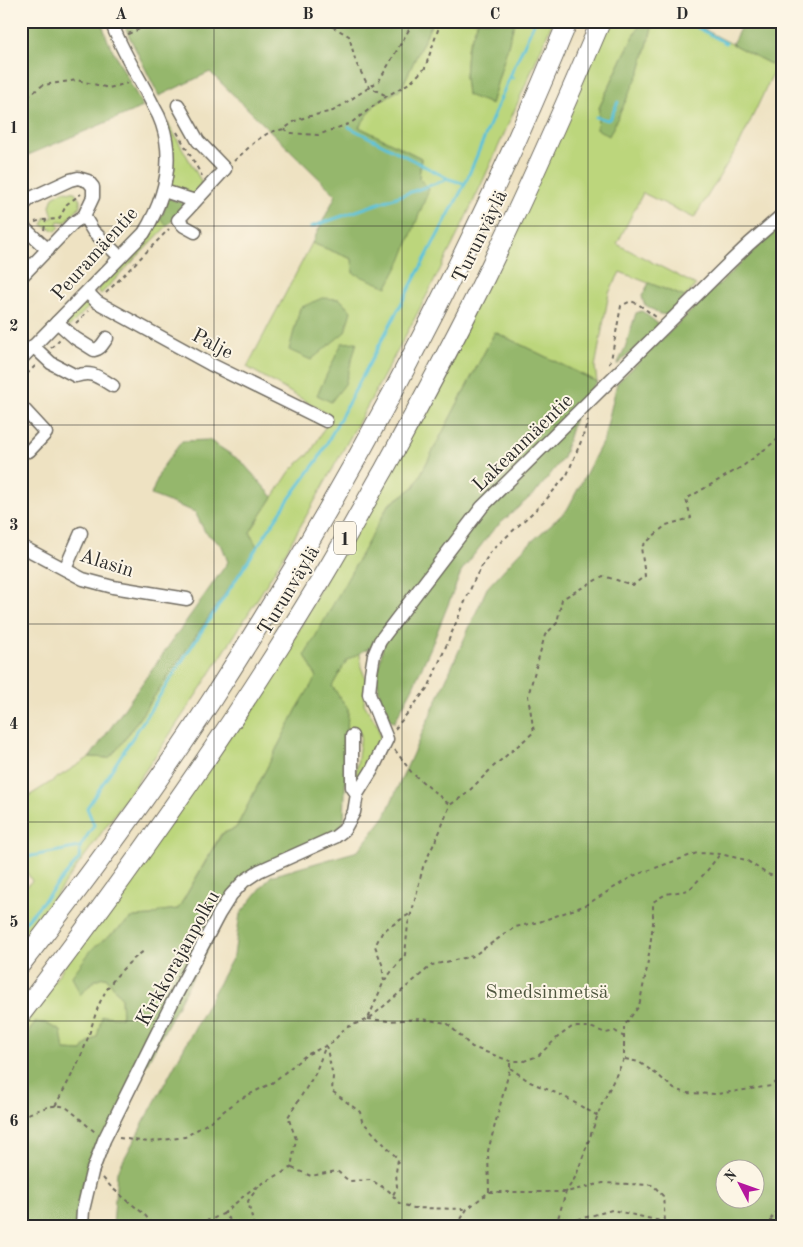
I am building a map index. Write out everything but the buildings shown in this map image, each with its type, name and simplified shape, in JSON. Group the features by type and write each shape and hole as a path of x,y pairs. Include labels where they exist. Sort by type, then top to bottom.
{"highway":[{"name":"Turunväylä","path":"21,964 109,849 200,717 295,567 336,497 388,401 468,245 512,152 568,21"},
{"name":"Turunväylä","path":"21,1014 75,945 237,714 320,583 405,432 495,259 573,89 601,21"}],"street":[{"name":"Peuramäentie","path":"21,358 144,233 154,216 164,191 168,166 162,124 111,21"},
{"path":"178,105 198,141 225,169 178,220 195,232"},
{"path":"21,208 31,198 70,180 78,178 88,181 93,187 93,196 84,216 72,224 21,277"},
{"path":"164,191 195,201"},
{"name":"Lakeanmäentie","path":"387,739 370,694 374,656 380,641 482,507 749,244 782,215"},
{"path":"84,216 93,232 120,257"},
{"path":"23,226 48,250"},
{"name":"Palje","path":"86,292 97,302 210,364 326,422"},
{"path":"57,322 75,338 94,350 101,347 107,338"},
{"path":"33,346 51,363 76,376 87,373 113,386"},
{"path":"21,406 46,433 29,451"},
{"path":"65,570 82,534"},
{"name":"Alasin","path":"21,546 83,579 113,587 187,599"},
{"path":"352,736 352,787 357,794"},
{"name":"Kirkkorajanpolku","path":"82,1226 83,1210 92,1172 105,1138 173,1001 219,914 231,895 244,881 259,871 335,837 344,830 354,812 357,794 372,770 387,739"}],"path":[{"path":"126,35 158,21"},
{"path":"327,21 332,27 349,36 356,63 369,87 387,96"},
{"path":"225,169 257,140 270,132 284,129 295,121 306,117 333,111 378,81 414,21"},
{"path":"284,129 290,133 318,135 351,123 387,96 412,82 425,68 441,21"},
{"path":"21,102 43,85 77,80 109,88 133,82 139,78"},
{"path":"59,220 67,204 74,199 82,194 93,196"},
{"path":"23,226 42,220 65,219 72,224"},
{"path":"608,367 622,306 630,301 638,304 666,325"},
{"path":"450,805 412,773 387,739 429,686 476,576 491,551 544,502 567,475 582,439 595,397"},
{"path":"368,1019 384,981 405,955 408,924 423,867 450,805 466,794 494,766 534,732 528,696 545,635 557,623 562,600 603,576 633,585 645,576 641,547 666,525 691,518 686,499 743,466 782,436"},
{"path":"21,1117 55,1106 66,1107 105,1138 148,1142 185,1137 208,1123 240,1099 272,1083 306,1055 332,1043 345,1028 368,1019 432,965 473,956 515,927 539,922 586,905 633,876 697,853 720,854 746,860 767,874 782,878"},
{"path":"555,1225 566,1192 576,1176 598,1116 624,1059 624,1026 639,1006 647,968 653,924 653,902 666,894 689,890 720,854"},
{"path":"384,981 382,964 375,946 383,931 411,913"},
{"path":"55,1106 84,1049 99,1006 110,985 132,959 144,951"},
{"path":"368,1019 389,1021 422,1019 447,1023 472,1047 510,1061 524,1062 538,1056 572,1027 590,1027 606,1032 615,1032 624,1038"},
{"path":"291,1168 296,1139 288,1118 315,1074 326,1045"},
{"path":"326,1045 333,1076 332,1091 360,1112 362,1121 398,1159 396,1172 397,1187 392,1195"},
{"path":"624,1059 639,1062 674,1089 687,1093 717,1094 771,1086 782,1078"},
{"path":"489,1192 488,1151 510,1068 510,1061"},
{"path":"510,1068 530,1082 563,1096 598,1116"},
{"path":"94,1167 112,1188 144,1214 154,1226"},
{"path":"191,1226 194,1223 210,1220 223,1214 252,1189 291,1168"},
{"path":"291,1168 310,1176 338,1171 349,1181 371,1180 389,1191 399,1202 413,1208 467,1210"},
{"path":"457,1226 467,1210 489,1192 566,1192 603,1183 653,1185 663,1196 667,1226"},
{"path":"254,1226 248,1201 260,1184"},
{"path":"766,1226 782,1203"},
{"path":"555,1225 612,1210 665,1222 672,1226"},
{"path":"223,1214 238,1226"},
{"path":"769,1221 782,1220"}],"green space":[{"path":"21,21 101,21 108,41 143,107 21,158"},
{"path":"123,21 433,21 401,89 376,103 359,127 421,158 419,178 429,189 401,261 387,287 353,273 352,259 312,243 336,195 210,72 159,96"},
{"path":"433,21 478,21 467,49 465,77 467,94 491,104 515,21 553,21 470,210 446,259 362,416 285,553 173,729 84,858 21,941 21,891 32,881 24,868 21,868 21,801 90,757 109,758 120,746 257,547 250,532 291,470 311,452 331,416 247,367 312,243 353,259 419,178 421,158 359,127 376,103 401,89","holes":["322,299 340,299 351,311 290,350 300,308"]},
{"path":"478,21 515,21 491,104 467,95 465,77 467,49"},
{"path":"609,21 642,21 599,108 640,71 654,21 688,21 776,67 740,143 694,218 643,193 617,244 696,285 685,297 620,272 609,293 595,367 597,382 495,332 414,487 387,506 317,677 297,709 236,828 221,834 178,909 161,911 152,916 134,917 80,995 95,981 106,977 121,997 122,1017 86,1045 82,1051 64,1050 36,1022 21,1042 21,1028 297,634"},
{"path":"642,21 654,21 640,71 609,136 597,129 599,108"},
{"path":"744,21 782,21 782,56 776,67 732,44"},
{"path":"168,123 201,181 201,187 195,195 182,192 170,186"},
{"path":"63,191 75,192 80,200 80,206 66,222 58,221 57,224 60,227 56,231 42,225 45,218 53,218 50,206 53,197"},
{"path":"168,198 185,204 185,208 167,226 160,219"},
{"path":"160,219 167,226 101,294 97,290 144,241"},
{"name":"Smedsinmetsä","path":"782,223 782,1226 113,1226 117,1172 234,955 240,914 271,876 358,851 385,816 487,588 520,552 567,510 604,439 617,383"},
{"path":"649,283 685,297 668,315 660,314 644,304 642,296"},
{"path":"322,298 340,299 351,311 345,332 311,360 289,350 300,308"},
{"path":"86,300 91,305 69,327 64,323"},
{"path":"642,311 657,323 658,328 617,365 625,348 636,313"},
{"path":"495,332 597,382 579,403 563,458 538,490 493,530 462,570 431,647 394,723 382,711 377,678 384,640 347,660 332,686 348,709 344,821 337,831 247,875 85,1180 80,1226 21,1226 21,1042 36,1022 45,1023 61,1031 64,1050 82,1051 86,1045 97,1037 102,1016 122,1017 121,997 106,977 95,981 80,995 72,976 93,948 134,917 152,916 161,911 178,909 222,834 236,828 297,709 316,677 305,655 388,506 414,487"},
{"path":"357,342 345,384 331,402 317,395 342,343"},
{"path":"209,440 241,461 273,497 250,532 257,547 120,746 109,758 90,757 228,562 222,546 205,532 195,512 151,495 161,469 182,441"},
{"path":"360,652 361,667 366,679 364,704 378,726 381,743 363,782 355,780 361,734 352,730 347,732 348,709 332,686 347,660"}],"waterway":[{"path":"510,76 535,21"},
{"path":"685,21 726,43"},
{"path":"349,127 449,179 465,184 510,76 513,78"},
{"path":"596,117 608,120 618,102"},
{"path":"311,227 448,179"},
{"path":"21,858 80,847 94,825 87,808 289,499 319,458 465,184"},
{"path":"21,927 79,859 80,847"}]}
